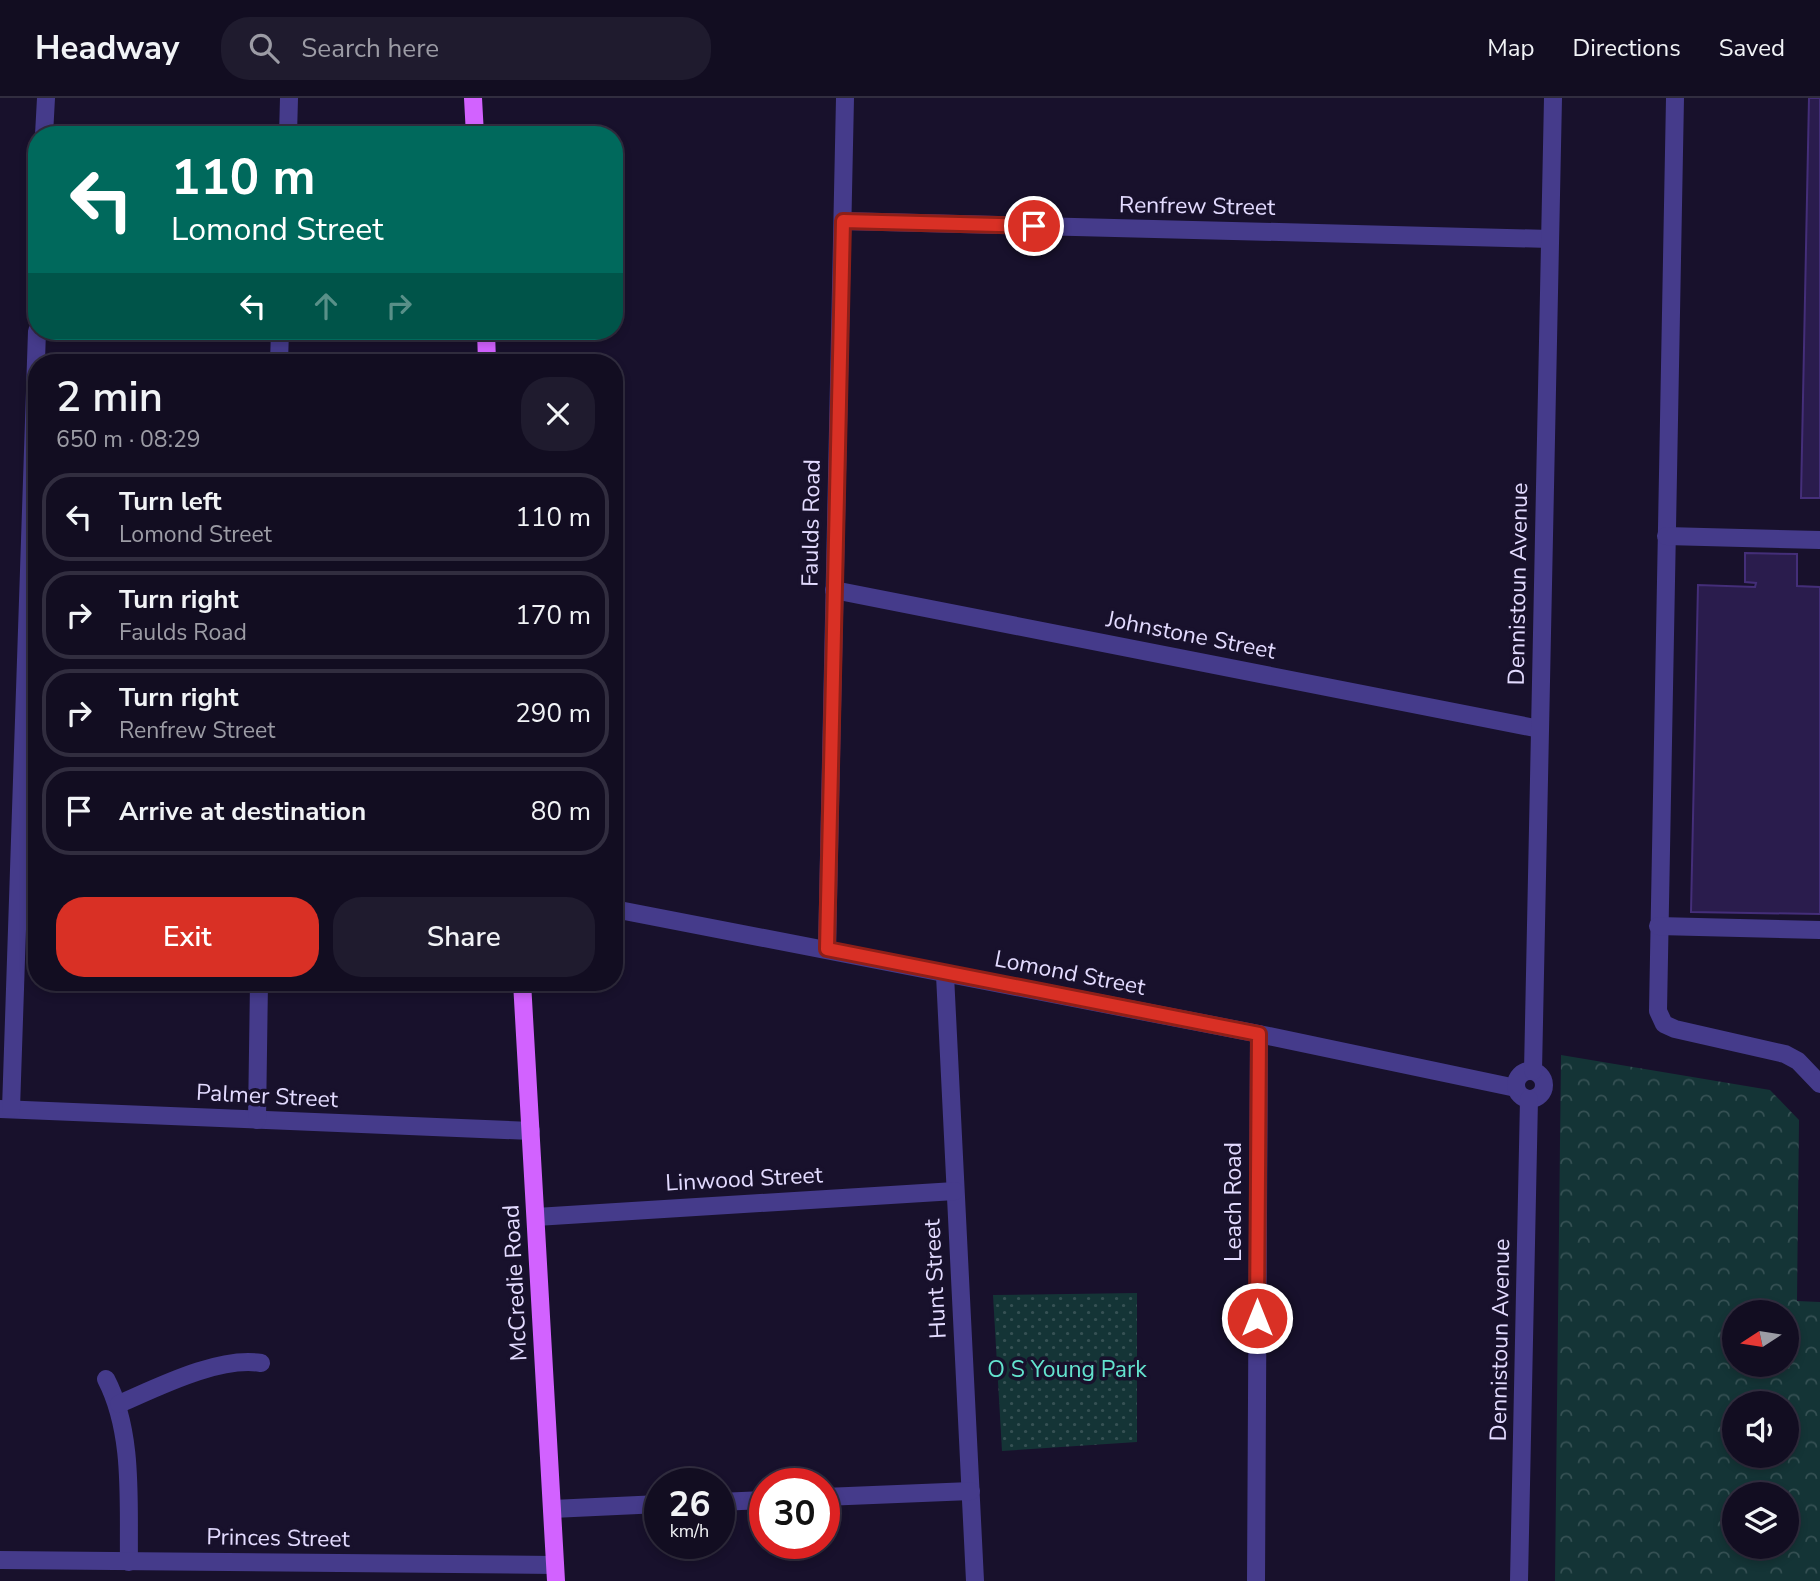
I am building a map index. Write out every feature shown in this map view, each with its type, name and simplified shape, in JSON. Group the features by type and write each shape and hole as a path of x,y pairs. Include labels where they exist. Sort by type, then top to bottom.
{"main road":[{"path":"473,98 475,126"},
{"name":"McCredie Road","path":"523,991 555,1573"}],"street":[{"path":"44,126 46,98"},
{"path":"288,126 289,98"},
{"name":"Faulds Road","path":"827,949 845,98"},
{"name":"Dennistoun Avenue","path":"1519,1581 1523,1094 1520,1075 1533,1071 1553,98"},
{"path":"1675,98 1656,999 1664,1024 1675,1029 1785,1054 1798,1061 1820,1084"},
{"name":"Renfrew Street","path":"843,221 1549,239"},
{"path":"1666,536 1820,540"},
{"path":"5,1109 28,550"},
{"name":"Johnstone Street","path":"834,590 1540,729"},
{"name":"Lomond Street","path":"623,911 1259,1034 1523,1094"},
{"path":"1658,926 1820,930"},
{"name":"Hunt Street","path":"944,975 975,1581"},
{"path":"257,1120 259,991"},
{"name":"Leach Road","path":"1256,1581 1259,1034"},
{"name":"Palmer Street","path":"5,1109 531,1131"},
{"name":"Linwood Street","path":"536,1217 955,1191"},
{"path":"119,1404 186,1376 248,1361 261,1363"},
{"path":"106,1379 119,1404 126,1461 129,1562"},
{"path":"840,1496 971,1491"},
{"path":"552,1509 644,1505"},
{"name":"Princes Street","path":"0,1560 555,1573"}],"green space":[{"path":"1561,1055 1770,1090 1799,1120 1797,1300 1722,1300 1722,1377 1799,1377 1799,1301 1820,1302 1820,1581 1555,1581"},
{"name":"O S Young Park","path":"1137,1293 1137,1442 1002,1451 993,1295"}],"building":[{"path":"1809,98 1820,98 1820,498 1801,498"},
{"path":"1745,553 1797,554 1797,586 1820,587 1820,914 1691,912 1698,585 1755,587 1756,583 1745,582"}],"route":[{"path":"1034,226 843,221 827,949 944,975 1259,1034 1257,1318"}]}
